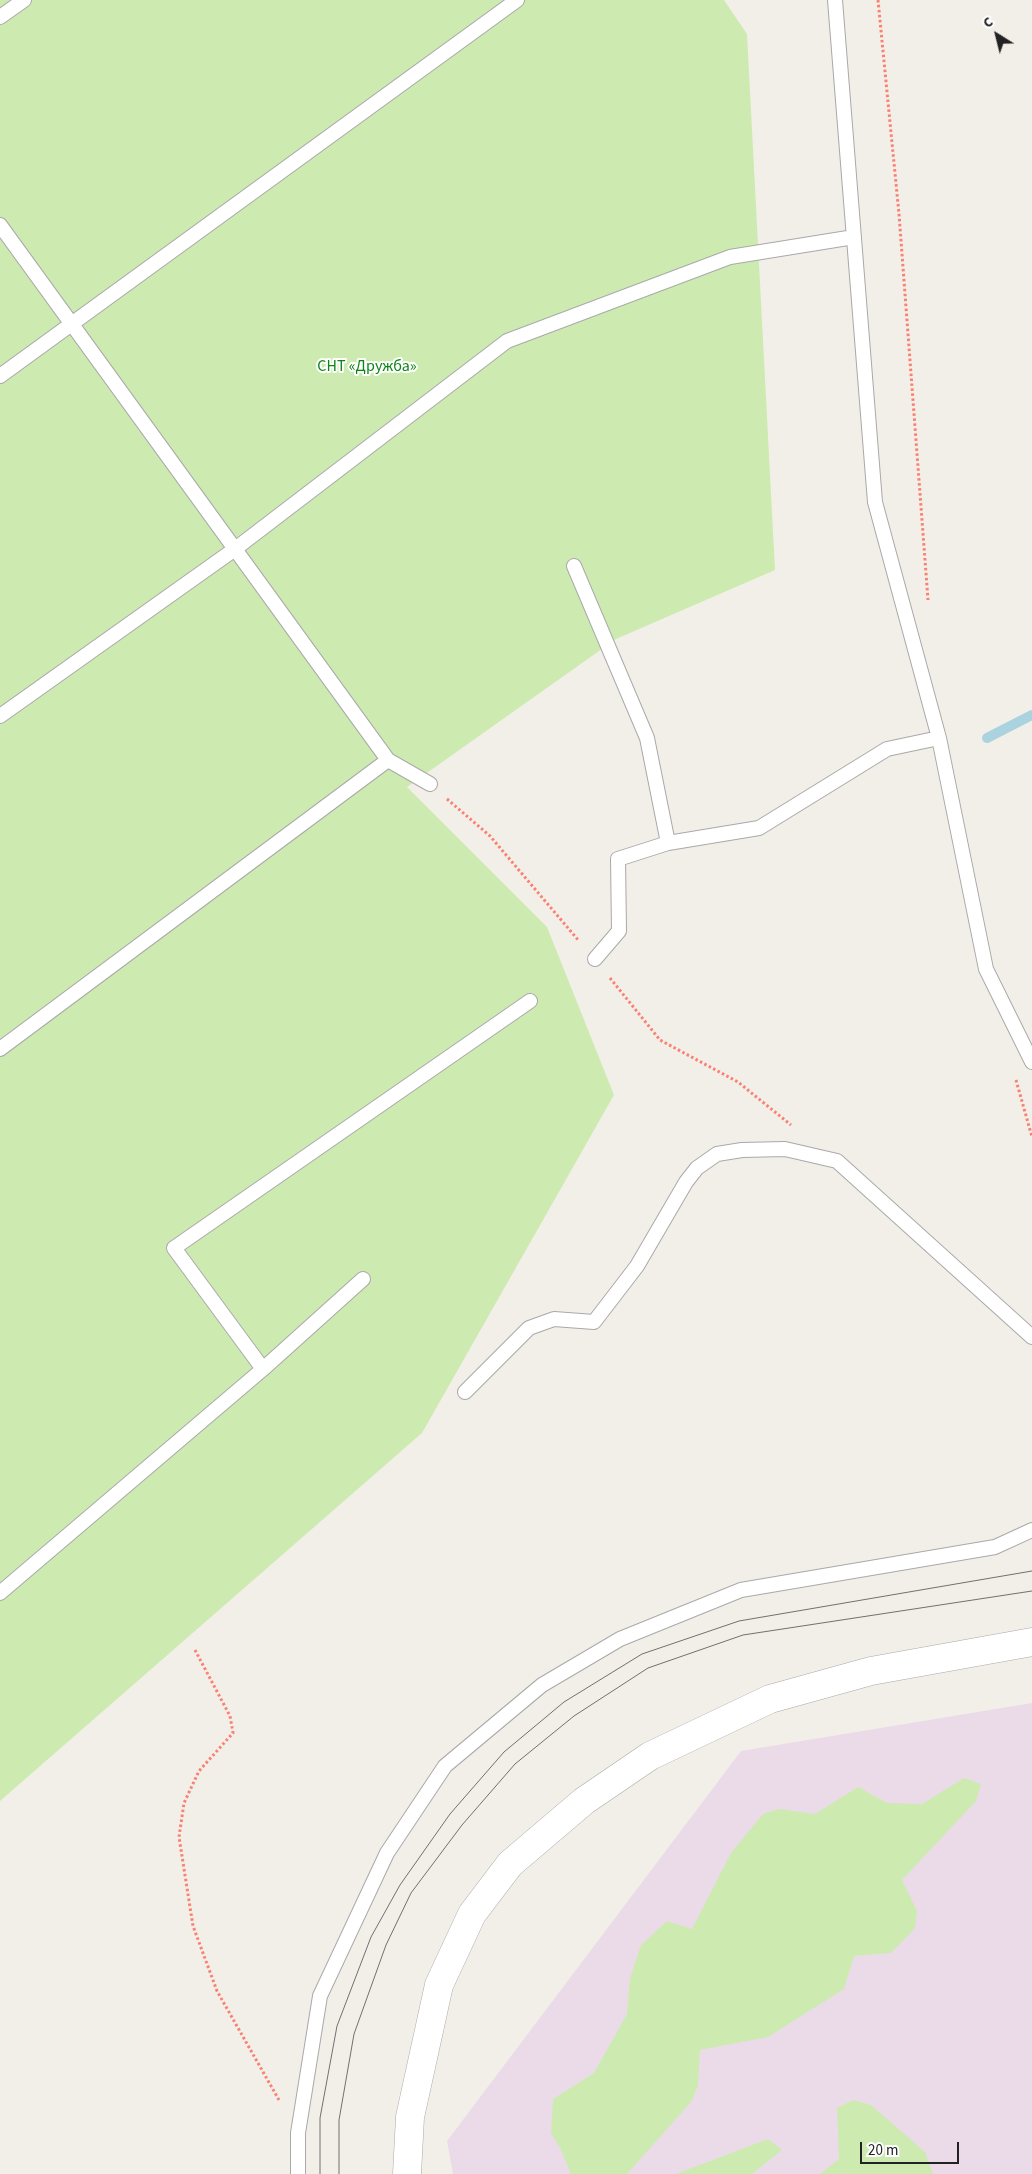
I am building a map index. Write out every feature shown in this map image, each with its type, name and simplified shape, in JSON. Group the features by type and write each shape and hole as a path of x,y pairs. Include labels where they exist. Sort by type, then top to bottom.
{"street":[{"path":"407,2174 410,2117 439,1985 472,1914 510,1864 584,1801 650,1756 770,1699 871,1671 1032,1642"}],"lane":[{"path":"0,17 24,0"},
{"path":"0,376 517,0"},
{"path":"835,0 875,502 939,738 986,969 1032,1062"},
{"path":"0,225 388,760 430,784"},
{"path":"0,716 235,549 507,340 730,256 854,237"},
{"path":"574,566 647,738 668,843"},
{"path":"594,960 619,931 618,859 668,843 759,828 887,749 939,738"},
{"path":"0,1049 388,760"},
{"path":"263,1370 174,1248 530,1002"},
{"path":"464,1392 529,1328 554,1319 594,1322 637,1266 686,1182 697,1168 717,1154 742,1150 785,1149 837,1161 1032,1337"},
{"path":"0,1593 263,1370 363,1279"},
{"path":"298,2174 298,2134 320,1996 387,1853 445,1766 542,1685 620,1639 741,1590 995,1547 1032,1530"}],"path":[{"path":"878,0 899,214 929,610"},
{"path":"430,784 490,836 660,1040 738,1082 799,1130"},
{"path":"194,1650 230,1716 233,1732 199,1771 184,1803 179,1837 192,1926 217,1991 298,2134"}],"shaded area":[{"path":"1032,1703 1032,2174 453,2174 447,2141 741,1751"}],"green space":[{"name":"СНТ «Дружба»","path":"0,0 724,0 747,34 775,570 616,639 407,787 547,927 614,1095 422,1433 0,1801"},
{"path":"964,1778 981,1784 976,1801 902,1880 917,1911 915,1928 891,1953 854,1956 844,1989 768,2037 700,2050 698,2086 691,2102 627,2174 571,2174 560,2148 551,2133 553,2099 594,2073 627,2014 630,1978 641,1945 667,1921 692,1929 731,1853 763,1814 779,1809 815,1814 858,1787 887,1803 922,1804"},
{"path":"853,2100 871,2105 925,2152 933,2174 820,2174 839,2159 837,2108"},
{"path":"768,2139 782,2150 752,2174 676,2174"}],"waterway":[{"path":"987,738 1032,715"}],"tram line":[{"path":"320,2174 320,2118 337,2026 371,1937 400,1885 450,1814 504,1752 564,1702 642,1654 739,1621 1032,1571"},
{"path":"339,2174 339,2120 354,2034 386,1945 411,1893 462,1825 515,1764 574,1716 648,1668 743,1635 1032,1591"}]}
